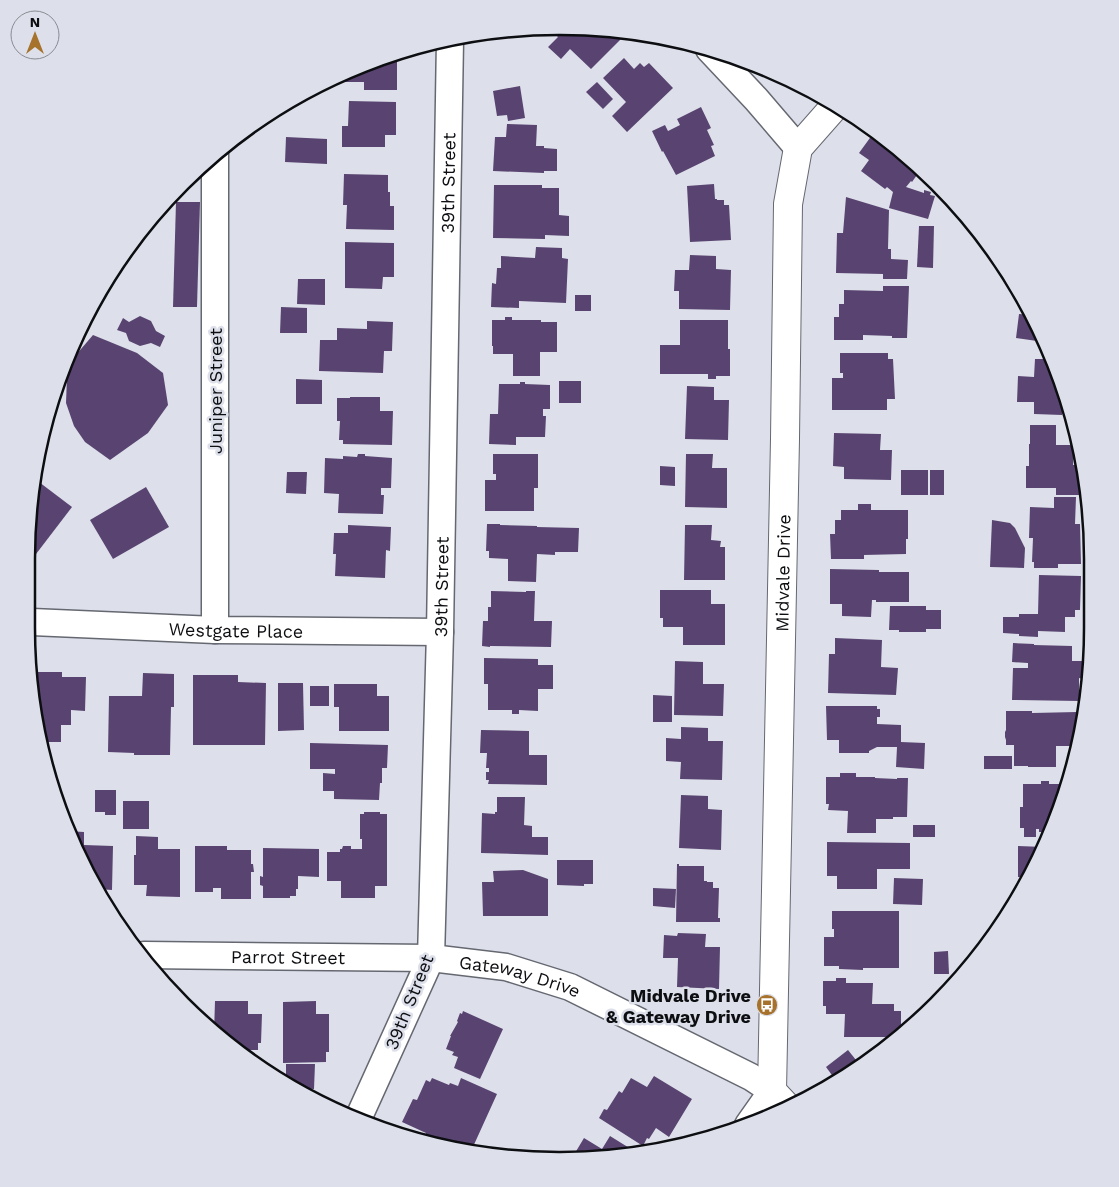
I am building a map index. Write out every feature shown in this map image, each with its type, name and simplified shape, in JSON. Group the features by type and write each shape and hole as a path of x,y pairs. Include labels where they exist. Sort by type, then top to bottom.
{"street":[{"name":"39th Street","path":"361,1113 431,958 440,632 450,47"},
{"path":"720,61 756,98 798,148 831,111"},
{"name":"Midvale Drive","path":"779,1099 788,204 798,148"},
{"name":"Juniper Street","path":"215,630 216,163"},
{"name":"Westgate Place","path":"35,622 215,630 440,632"},
{"name":"Parrot Street","path":"150,955 431,958"},
{"name":"Gateway Drive","path":"431,958 506,967 570,988 750,1077 779,1099"},
{"path":"768,1109 779,1099"}],"building":[{"path":"556,35 621,39 591,69 570,49 561,59 548,47 558,37"},
{"path":"624,58 634,69 640,63 644,67 649,63 673,88 627,132 612,116 626,102 603,78"},
{"path":"397,62 397,90 364,90 364,82 344,82"},
{"path":"597,82 613,99 603,109 586,92"},
{"path":"520,86 525,118 508,121 507,115 497,116 493,91"},
{"path":"349,101 396,102 396,135 385,135 385,147 342,147 342,126 348,126"},
{"path":"701,107 711,128 707,130 714,145 711,146 715,156 676,175 652,131 665,125 668,131 680,125 677,119"},
{"path":"507,124 537,125 536,146 557,149 557,171 544,171 544,173 493,171 495,137 506,137"},
{"path":"286,137 327,139 327,164 285,162"},
{"path":"871,137 905,165 916,176 906,187 924,193 924,190 931,192 930,195 935,196 928,219 889,208 893,192 887,187 885,189 861,171 869,160 859,153"},
{"path":"344,174 388,175 390,206 394,206 394,230 346,229 347,205 343,205"},
{"path":"714,184 715,199 724,200 724,205 729,205 731,240 690,242 687,186"},
{"path":"494,185 542,185 542,188 559,188 559,215 569,216 569,236 545,235 545,239 493,238"},
{"path":"846,197 889,210 888,249 891,249 891,259 908,260 907,279 883,279 883,274 836,273 837,233 843,233"},
{"path":"200,202 197,307 173,307 176,203"},
{"path":"919,226 934,226 933,268 917,267"},
{"path":"345,242 394,243 394,277 383,277 382,289 345,288"},
{"path":"536,247 562,248 562,258 568,259 566,303 519,301 519,308 491,307 492,283 496,284 497,268 501,268 501,256 535,258"},
{"path":"690,255 716,256 716,269 731,270 730,310 679,309 679,291 674,291 675,270 689,270"},
{"path":"298,279 325,279 325,305 297,304"},
{"path":"883,286 909,286 907,338 863,335 863,340 834,340 834,317 839,317 839,304 844,304 844,290 883,291"},
{"path":"575,295 591,295 591,311 575,311"},
{"path":"281,307 307,308 307,333 280,333"},
{"path":"1019,314 1023,314 1036,341 1016,338"},
{"path":"140,316 151,321 156,331 165,336 160,347 151,343 140,346 129,341 126,333 117,330 123,318 129,322"},
{"path":"505,317 512,317 512,320 557,322 557,352 540,352 540,376 513,376 513,354 493,354 492,320 505,320"},
{"path":"680,320 728,320 730,376 716,376 716,379 708,379 708,374 660,374 660,345 680,345"},
{"path":"367,321 393,322 392,351 384,351 383,373 319,371 320,340 337,340 337,328 367,329"},
{"path":"93,335 137,353 163,373 168,405 148,433 110,460 85,442 74,426 66,403 67,381 78,353"},
{"path":"840,353 888,353 888,359 893,359 895,399 887,399 887,410 832,410 832,378 843,378 843,373 840,373"},
{"path":"1035,359 1044,359 1056,391 1062,415 1034,414 1034,402 1017,402 1018,376 1034,377"},
{"path":"296,379 322,380 322,404 296,404"},
{"path":"559,381 581,381 581,403 559,403"},
{"path":"520,382 550,385 550,409 543,409 543,416 546,416 545,437 516,437 516,445 489,444 490,414 498,414 499,384 520,384"},
{"path":"687,386 714,387 714,400 729,400 728,440 685,439"},
{"path":"380,397 380,411 393,411 392,445 343,444 343,440 339,440 340,421 337,421 337,398"},
{"path":"1030,425 1056,425 1056,445 1071,445 1073,465 1075,465 1080,495 1056,495 1056,488 1026,488 1026,466 1029,466"},
{"path":"834,433 881,434 880,450 892,450 891,480 844,479 844,467 833,466"},
{"path":"358,454 392,458 391,488 381,488 381,495 384,495 383,514 338,513 339,494 324,493 325,458 343,459 343,456 357,457"},
{"path":"493,454 538,454 538,488 534,488 534,511 485,511 485,480 496,480 496,474 493,474"},
{"path":"686,454 713,454 712,468 727,468 727,508 685,507"},
{"path":"660,466 675,467 675,486 660,485"},
{"path":"901,470 928,470 928,495 901,495"},
{"path":"930,470 944,470 944,495 930,495"},
{"path":"287,472 307,472 306,494 286,493"},
{"path":"40,483 72,507 35,555"},
{"path":"146,487 169,527 113,559 90,520"},
{"path":"1054,497 1076,497 1075,524 1080,524 1081,564 1058,564 1058,568 1034,568 1034,562 1032,562 1033,538 1029,538 1030,507 1054,508"},
{"path":"858,504 871,504 871,510 908,510 906,554 864,555 864,559 831,559 830,534 835,534 835,520 841,520 841,510 858,510"},
{"path":"992,520 1010,523 1015,528 1025,548 1024,568 990,567"},
{"path":"487,524 579,528 578,552 555,552 555,555 537,554 536,582 508,581 508,559 489,558 489,551 486,551"},
{"path":"348,525 391,527 390,551 386,550 385,578 335,576 336,554 333,554 334,533 348,533"},
{"path":"685,525 712,525 711,540 721,541 720,547 725,547 725,580 684,580"},
{"path":"830,569 909,572 909,602 876,602 876,600 872,600 871,617 842,616 842,604 830,604"},
{"path":"1039,575 1081,576 1080,610 1075,610 1075,617 1065,617 1065,632 1038,631 1038,637 1003,633 1003,617 1019,617 1019,614 1038,614"},
{"path":"660,590 711,590 711,604 725,604 725,645 683,645 683,627 663,627 663,618 660,618"},
{"path":"491,591 535,591 534,621 552,621 551,647 482,646 483,621 488,621 488,607 491,607"},
{"path":"890,606 926,606 926,610 941,610 941,629 926,629 926,632 889,630"},
{"path":"835,638 882,640 881,667 898,668 896,695 828,693 829,654 835,654"},
{"path":"1013,643 1072,646 1072,661 1083,661 1082,679 1079,678 1079,701 1012,700 1013,668 1028,668 1028,663 1012,662"},
{"path":"484,658 538,659 538,665 553,665 553,689 538,689 538,711 519,710 519,714 512,714 512,710 488,710 488,684 484,684"},
{"path":"675,661 703,662 703,684 724,684 723,716 674,715"},
{"path":"37,672 62,672 62,677 86,677 85,711 71,710 71,725 61,725 61,742 48,742 39,696"},
{"path":"143,673 174,674 174,707 171,707 170,755 134,755 134,753 108,752 109,696 142,696"},
{"path":"193,675 238,675 238,682 266,683 265,745 193,745"},
{"path":"278,683 303,683 304,730 278,731"},
{"path":"334,684 377,684 377,696 389,696 389,731 339,731 339,707 334,707"},
{"path":"310,686 329,686 329,706 310,706"},
{"path":"653,695 672,696 672,722 653,722"},
{"path":"826,706 877,706 877,709 880,709 880,717 877,717 877,724 901,725 901,742 925,743 924,769 896,767 897,747 877,747 869,751 869,753 839,753 839,740 827,740"},
{"path":"1006,711 1032,711 1032,713 1077,712 1070,746 1056,746 1056,767 1014,766 1014,745 1006,745"},
{"path":"681,727 708,728 708,741 723,741 722,780 680,779 681,762 666,761 666,738 681,739"},
{"path":"481,730 529,731 529,755 547,755 547,785 488,784 489,780 486,780 486,772 489,772 489,768 486,768 487,753 480,753"},
{"path":"310,743 388,745 387,768 382,768 379,800 334,799 334,791 323,791 323,773 335,774 335,769 310,769"},
{"path":"984,756 1012,756 1012,769 984,769"},
{"path":"840,773 856,773 856,777 908,778 907,817 876,819 876,833 847,833 848,811 828,810 829,804 826,804 826,777 840,777"},
{"path":"1041,781 1049,781 1049,784 1060,784 1042,832 1036,829 1036,837 1024,837 1024,828 1020,828 1020,807 1023,807 1023,784 1041,784"},
{"path":"95,790 116,790 116,815 105,815 105,812 95,812"},
{"path":"681,795 708,796 708,809 722,810 721,850 679,848"},
{"path":"497,797 525,797 524,825 532,826 532,837 548,837 548,855 481,853 482,813 495,814 497,812"},
{"path":"123,801 149,801 149,829 123,829"},
{"path":"364,812 387,814 387,886 375,886 375,898 341,898 341,881 327,881 327,852 340,852 343,846 351,846 351,849 362,849 360,814 364,814"},
{"path":"913,825 935,825 935,837 913,837"},
{"path":"77,832 84,832 84,845 113,846 112,890 105,889"},
{"path":"136,836 158,837 158,849 180,849 180,897 146,896 147,885 134,885"},
{"path":"827,842 910,843 910,869 877,869 877,889 837,889 837,876 827,876"},
{"path":"195,846 227,846 227,850 251,850 251,864 253,864 254,872 251,872 251,899 221,899 221,888 213,888 213,892 195,892"},
{"path":"1018,846 1036,847 1021,877 1018,877"},
{"path":"263,848 319,849 319,877 298,876 296,896 290,896 290,898 263,898 263,886 260,885 260,876 263,877"},
{"path":"557,860 593,860 593,884 584,884 584,886 557,885"},
{"path":"677,864 679,866 704,866 704,881 713,882 713,888 719,888 718,918 720,918 720,922 676,922"},
{"path":"523,870 548,879 548,916 483,916 482,882 494,882 493,871"},
{"path":"894,878 923,879 922,905 893,904"},
{"path":"653,888 676,889 675,908 653,906"},
{"path":"832,911 899,911 899,968 863,968 863,970 839,969 839,966 824,966 824,937 834,937"},
{"path":"678,933 706,934 705,947 720,947 719,989 677,987 678,958 663,958 664,935 677,936"},
{"path":"948,951 949,974 934,974 934,952"},
{"path":"836,978 846,978 846,983 873,983 872,1004 894,1004 894,1011 901,1011 901,1025 887,1037 844,1037 845,1014 826,1014 826,1006 823,1006 823,981 836,981"},
{"path":"215,1001 248,1001 248,1014 262,1014 261,1043 258,1043 258,1050 248,1050 214,1022"},
{"path":"316,1001 316,1014 329,1014 329,1052 326,1052 326,1062 283,1063 283,1002"},
{"path":"463,1011 503,1029 480,1079 454,1068 458,1057 452,1055 454,1052 446,1049 460,1013 462,1014"},
{"path":"848,1050 856,1060 832,1076 826,1067"},
{"path":"286,1064 315,1064 314,1089 310,1089 286,1075"},
{"path":"654,1076 692,1099 669,1137 656,1128 642,1145 599,1118 604,1109 607,1110 619,1091 622,1093 631,1078 647,1087"},
{"path":"432,1078 449,1085 450,1083 458,1086 461,1078 497,1094 474,1145 425,1134 402,1122 413,1099 417,1100 426,1080 430,1082"},
{"path":"610,1136 629,1148 576,1152 584,1138 602,1149"}],"place":[{"name":"Midvale Drive & Gateway Drive","path":"767,1005"}]}
